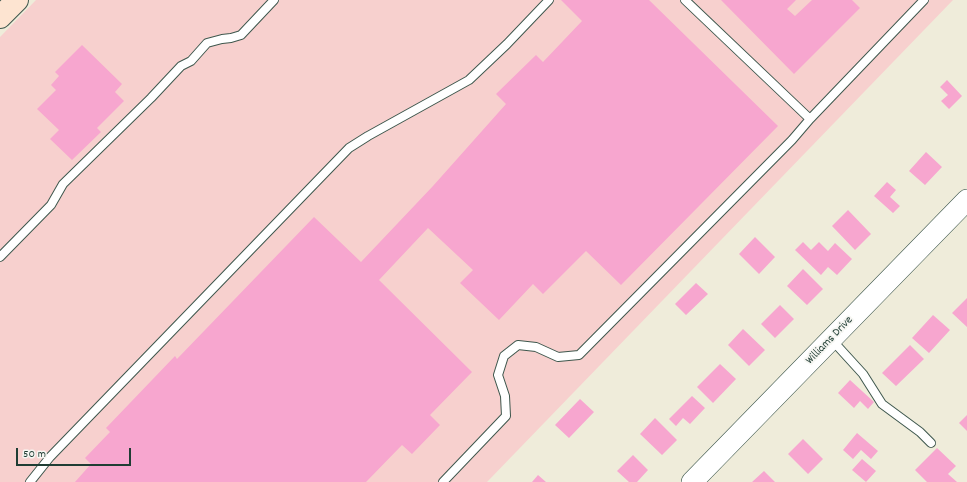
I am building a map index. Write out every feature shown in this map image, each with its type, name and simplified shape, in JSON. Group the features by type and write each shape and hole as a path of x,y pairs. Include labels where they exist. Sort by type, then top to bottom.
{"main road":[{"path":"0,17 17,0"}],"street":[{"name":"Williams Drive","path":"692,482 967,200"}],"lane":[{"path":"0,257 51,205 63,184 151,98 181,66 191,61 207,43 240,35 274,0"},
{"path":"30,482 50,456 349,148 469,80 507,44 549,0"},
{"path":"685,0 810,119"},
{"path":"443,482 506,416 505,396 498,375 504,356 518,345 536,347 558,357 579,355 792,140 810,119 924,0"},
{"path":"832,339 863,374 882,404 920,432 931,443"}],"shaded area":[{"path":"36,0 953,0 487,482 0,482 0,37"}],"building":[{"path":"561,0 649,0 778,126 621,285 586,251 543,294 533,284 499,320 460,283 473,270 428,228 379,280 472,372 430,415 440,425 412,454 402,445 366,482 75,482 91,464 85,458 110,432 106,428 175,356 177,359 314,217 361,262 433,186 506,104 496,94 536,55 543,62 582,21"},
{"path":"721,0 796,0 787,9 795,16 812,0 852,0 860,8 794,74"},
{"path":"82,45 122,84 115,92 124,101 97,128 101,132 72,160 50,139 59,130 37,109 56,90 51,85 59,76 55,72"},
{"path":"947,80 962,96 949,109 941,101 948,95 940,87"},
{"path":"926,152 942,167 925,185 909,171"},
{"path":"887,182 896,190 890,197 900,206 893,213 874,196"},
{"path":"848,210 871,234 855,250 832,226"},
{"path":"755,237 775,257 759,274 739,254"},
{"path":"803,242 811,250 819,242 828,251 835,243 852,259 837,275 828,267 821,275 795,250"},
{"path":"803,269 823,289 807,305 787,286"},
{"path":"696,283 708,294 686,315 675,304"},
{"path":"967,298 967,327 952,313"},
{"path":"780,305 794,319 775,338 761,324"},
{"path":"933,315 950,330 929,353 912,338"},
{"path":"743,329 765,350 749,366 728,345"},
{"path":"910,345 924,359 896,386 882,373"},
{"path":"720,364 736,379 713,403 697,387"},
{"path":"850,380 874,402 868,409 860,401 854,408 838,393"},
{"path":"692,396 705,408 690,424 683,418 676,426 669,419"},
{"path":"580,399 594,412 569,438 555,425"},
{"path":"967,415 967,431 959,423"},
{"path":"655,418 677,440 662,455 640,434"},
{"path":"857,433 878,451 871,459 861,450 853,459 843,450"},
{"path":"803,439 823,459 808,474 788,454"},
{"path":"937,448 956,466 948,474 957,482 927,482 915,470"},
{"path":"633,455 648,470 637,482 629,482 617,471"},
{"path":"862,459 876,471 866,482 852,470"},
{"path":"764,471 775,482 752,482"},
{"path":"538,475 546,482 532,482"}]}
